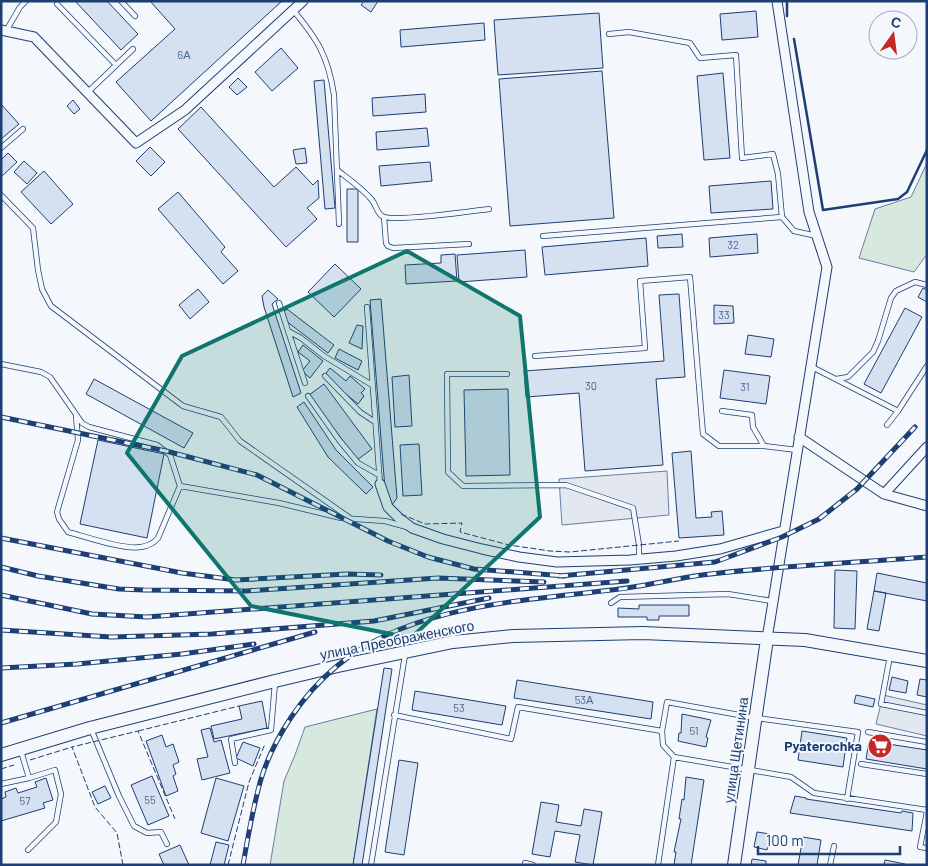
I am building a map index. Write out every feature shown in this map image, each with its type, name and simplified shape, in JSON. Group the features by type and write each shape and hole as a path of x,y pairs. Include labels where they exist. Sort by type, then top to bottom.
{"street":[{"path":"4,30 34,37 136,142 185,110 302,1"},
{"path":"767,639 827,267 809,212 777,1"},
{"path":"799,437 884,494 927,506"},
{"path":"884,494 927,446"},
{"path":"379,480 388,507 412,528 443,539 518,557 557,562 676,556 720,549 784,532"},
{"name":"улица Преображенского","path":"1,755 90,728 275,681 453,642 513,636 643,633 805,640 927,661"},
{"name":"улица Щетинина","path":"734,865 767,639"}],"lane":[{"path":"4,30 26,1"},
{"path":"121,1 135,16"},
{"path":"58,4 116,65"},
{"path":"293,10 317,40 331,75 334,95 339,224"},
{"path":"609,34 630,32 690,43 700,58 736,55 742,158 773,154 778,174 782,217 794,231 817,236"},
{"path":"88,92 134,49"},
{"path":"1,148 23,129"},
{"path":"337,170 362,188 374,202 380,215 384,217 404,218 490,210"},
{"path":"1,195 33,228 42,289 51,306 183,406 221,417 240,441 350,518"},
{"path":"384,217 386,243 393,248 469,244"},
{"path":"542,236 782,217"},
{"path":"535,356 645,348 640,281 690,277 703,434 720,446 764,446 797,450"},
{"path":"835,379 848,377 873,352 896,291 915,282 926,284"},
{"path":"279,303 305,383"},
{"path":"367,307 379,480"},
{"path":"288,331 324,356 372,385"},
{"path":"1,364 41,372 50,377 76,416 89,427 157,444 170,455 180,486 158,538 146,546 129,547 68,532 59,519 57,512 78,440 76,416"},
{"path":"810,366 898,411"},
{"path":"887,425 927,366"},
{"path":"506,374 447,374 448,472 463,486 566,484 632,508 639,559"},
{"path":"325,376 360,412 375,422"},
{"path":"308,396 358,463 379,480"},
{"path":"722,411 752,415 753,427 764,446"},
{"path":"180,486 279,504 319,514 385,521 412,528"},
{"path":"611,603 620,597 728,594 772,602"},
{"path":"371,865 406,651"},
{"path":"890,655 881,704 927,713"},
{"path":"235,763 231,739 271,730 275,681"},
{"path":"847,798 858,732 756,718 667,702 662,731 663,746 674,757 791,777 814,793 927,811 920,846 927,848"},
{"path":"394,716 511,738 518,707 662,731"},
{"path":"90,728 134,826 147,833 161,832 168,844"},
{"path":"868,732 927,742"},
{"path":"20,749 28,778"},
{"path":"658,865 674,757"},
{"path":"861,764 927,774"},
{"path":"1,784 55,770 61,794 56,822 28,850"},
{"path":"830,865 834,846"},
{"path":"525,863 533,865"}],"highlighted area":[{"path":"407,251 520,316 540,517 411,638 251,606 127,453 182,356"}],"shaded area":[{"path":"927,163 927,254 914,272 859,258 875,209 911,197"},
{"path":"667,471 669,515 562,525 559,479"},
{"path":"883,695 927,705 927,736 876,724"},
{"path":"377,709 353,865 270,865 284,781 305,727"}],"building":[{"path":"75,1 107,1 138,34 121,50"},
{"path":"150,1 282,1 151,121 116,82 175,29"},
{"path":"364,1 378,1 371,12 361,5"},
{"path":"756,11 758,37 722,40 720,14"},
{"path":"599,13 603,68 498,75 494,20"},
{"path":"484,23 485,40 401,47 400,30"},
{"path":"281,48 298,68 272,91 255,72"},
{"path":"602,71 614,218 510,226 499,79"},
{"path":"723,73 730,158 704,160 697,76"},
{"path":"238,78 247,87 237,95 229,87"},
{"path":"324,80 335,208 325,209 314,81"},
{"path":"425,94 426,112 373,116 372,98"},
{"path":"73,100 80,109 74,114 67,106"},
{"path":"1,104 19,124 1,139"},
{"path":"201,107 274,187 296,167 313,185 318,180 319,198 307,208 317,219 286,247 178,129"},
{"path":"427,128 429,146 377,150 376,132"},
{"path":"150,147 165,162 151,176 136,161"},
{"path":"305,148 307,163 296,164 293,150"},
{"path":"8,153 17,162 1,177 1,160"},
{"path":"24,161 37,173 27,184 14,172"},
{"path":"430,162 432,181 381,186 379,166"},
{"path":"44,171 73,204 51,224 21,192"},
{"path":"771,181 773,209 711,213 709,186"},
{"path":"347,189 358,189 358,242 347,242"},
{"path":"178,192 225,247 221,252 238,271 223,284 158,209"},
{"path":"682,234 683,247 658,248 657,236"},
{"path":"757,234 758,253 710,257 709,238"},
{"path":"646,238 648,266 545,275 542,247"},
{"path":"525,250 527,277 459,282 457,255"},
{"path":"455,254 457,281 406,284 405,265 441,263 441,255"},
{"path":"335,264 361,289 334,317 308,292"},
{"path":"923,288 927,290 927,302 918,297"},
{"path":"198,289 209,302 190,319 179,305"},
{"path":"268,290 278,299 272,304 301,393 293,397 264,307 262,296"},
{"path":"679,294 685,377 656,379 663,465 585,471 579,393 526,397 524,371 664,361 659,295"},
{"path":"381,299 397,498 392,505 385,489 370,300"},
{"path":"714,305 733,306 734,323 714,324"},
{"path":"905,308 922,317 881,393 864,384"},
{"path":"287,309 334,345 328,353 286,321 282,314"},
{"path":"357,325 363,326 362,349 349,343"},
{"path":"748,335 774,339 771,357 745,354"},
{"path":"303,345 323,361 310,378 302,371 310,361 298,352"},
{"path":"339,349 362,361 358,370 335,358"},
{"path":"330,368 346,381 350,376 365,389 361,393 364,396 358,404 324,376"},
{"path":"724,370 770,376 766,404 720,398"},
{"path":"409,375 412,426 395,427 392,377"},
{"path":"94,379 193,433 184,448 86,394"},
{"path":"324,384 372,449 357,460 309,395"},
{"path":"508,389 510,475 466,476 464,390"},
{"path":"304,402 336,450 373,487 366,494 328,457 297,407"},
{"path":"98,440 164,454 147,538 80,524"},
{"path":"419,444 422,495 403,496 400,445"},
{"path":"691,451 696,518 712,517 711,512 722,511 724,535 679,538 672,453"},
{"path":"835,570 857,571 855,629 834,628"},
{"path":"877,573 927,583 927,601 874,591"},
{"path":"874,591 886,593 879,631 867,629"},
{"path":"639,605 689,605 689,616 659,616 659,620 647,620 647,617 618,617 618,608 639,609"},
{"path":"384,668 392,669 362,865 353,865"},
{"path":"892,677 908,681 906,693 889,690"},
{"path":"920,679 927,680 927,697 917,695"},
{"path":"517,680 653,702 651,719 514,698"},
{"path":"415,691 506,706 502,725 412,710"},
{"path":"856,695 875,699 873,707 854,703"},
{"path":"262,701 267,728 214,739 211,726 242,719 239,706"},
{"path":"682,714 711,720 706,737 708,738 706,747 678,741 679,733 681,733"},
{"path":"210,728 214,742 221,740 230,773 202,780 197,759 208,757 201,730"},
{"path":"802,731 847,738 843,767 798,760"},
{"path":"162,735 166,747 173,744 179,762 173,765 176,774 173,776 178,791 166,796 146,741"},
{"path":"869,741 927,750 927,769 866,759"},
{"path":"243,742 260,748 253,766 236,758"},
{"path":"399,760 418,763 404,855 385,852"},
{"path":"152,776 169,816 148,825 131,785"},
{"path":"686,777 704,780 691,865 674,865 676,852 674,852 681,819 679,819 682,799 684,800"},
{"path":"46,778 53,800 43,803 45,808 1,821 1,799 6,797 5,792 16,788 18,793 37,787 35,782"},
{"path":"216,778 244,786 228,841 201,833"},
{"path":"105,786 111,798 98,804 92,792"},
{"path":"795,796 901,813 902,811 913,813 912,831 790,813"},
{"path":"541,802 559,805 556,822 581,826 584,809 602,812 593,865 575,862 580,835 555,831 550,857 532,854"},
{"path":"757,832 770,834 767,850 754,847"},
{"path":"803,837 821,840 817,865 798,865"},
{"path":"216,842 229,845 224,865 210,865"},
{"path":"180,845 189,865 164,865 159,854"},
{"path":"752,859 766,861 766,865 751,865"},
{"path":"885,860 905,864 884,865"}],"railway":[{"path":"1,417 166,451 257,475 388,541 428,557 474,569 565,576"},
{"path":"559,576 715,562 782,537 819,519 857,489 915,427"},
{"path":"1,538 182,573 236,580 347,574 381,575"},
{"path":"243,865 261,779 274,748 291,717 301,703 337,666 366,646 398,630 432,618 468,609 541,598 623,589 702,575 927,557"},
{"path":"1,567 38,576 119,589 144,590 246,591 438,578 544,582"},
{"path":"1,595 92,614 147,617 627,581"},
{"path":"1,630 111,637 212,634 374,621 489,598"},
{"path":"1,723 315,632"},
{"path":"1,668 77,664 182,654 254,644"}],"fence":[{"path":"401,514 425,524 462,523 460,532 509,545 550,551 570,552 679,541"},
{"path":"138,731 239,706"},
{"path":"123,865 117,833 95,807 72,747 138,731 175,819"},
{"path":"228,865 249,782 265,744"},
{"path":"30,760 72,747"},
{"path":"1,769 14,765"}],"wall":[{"path":"787,1 787,16"},
{"path":"794,39 823,210 898,199 907,192 927,150"}],"place":[{"name":"Pyaterochka","path":"880,746"}]}
